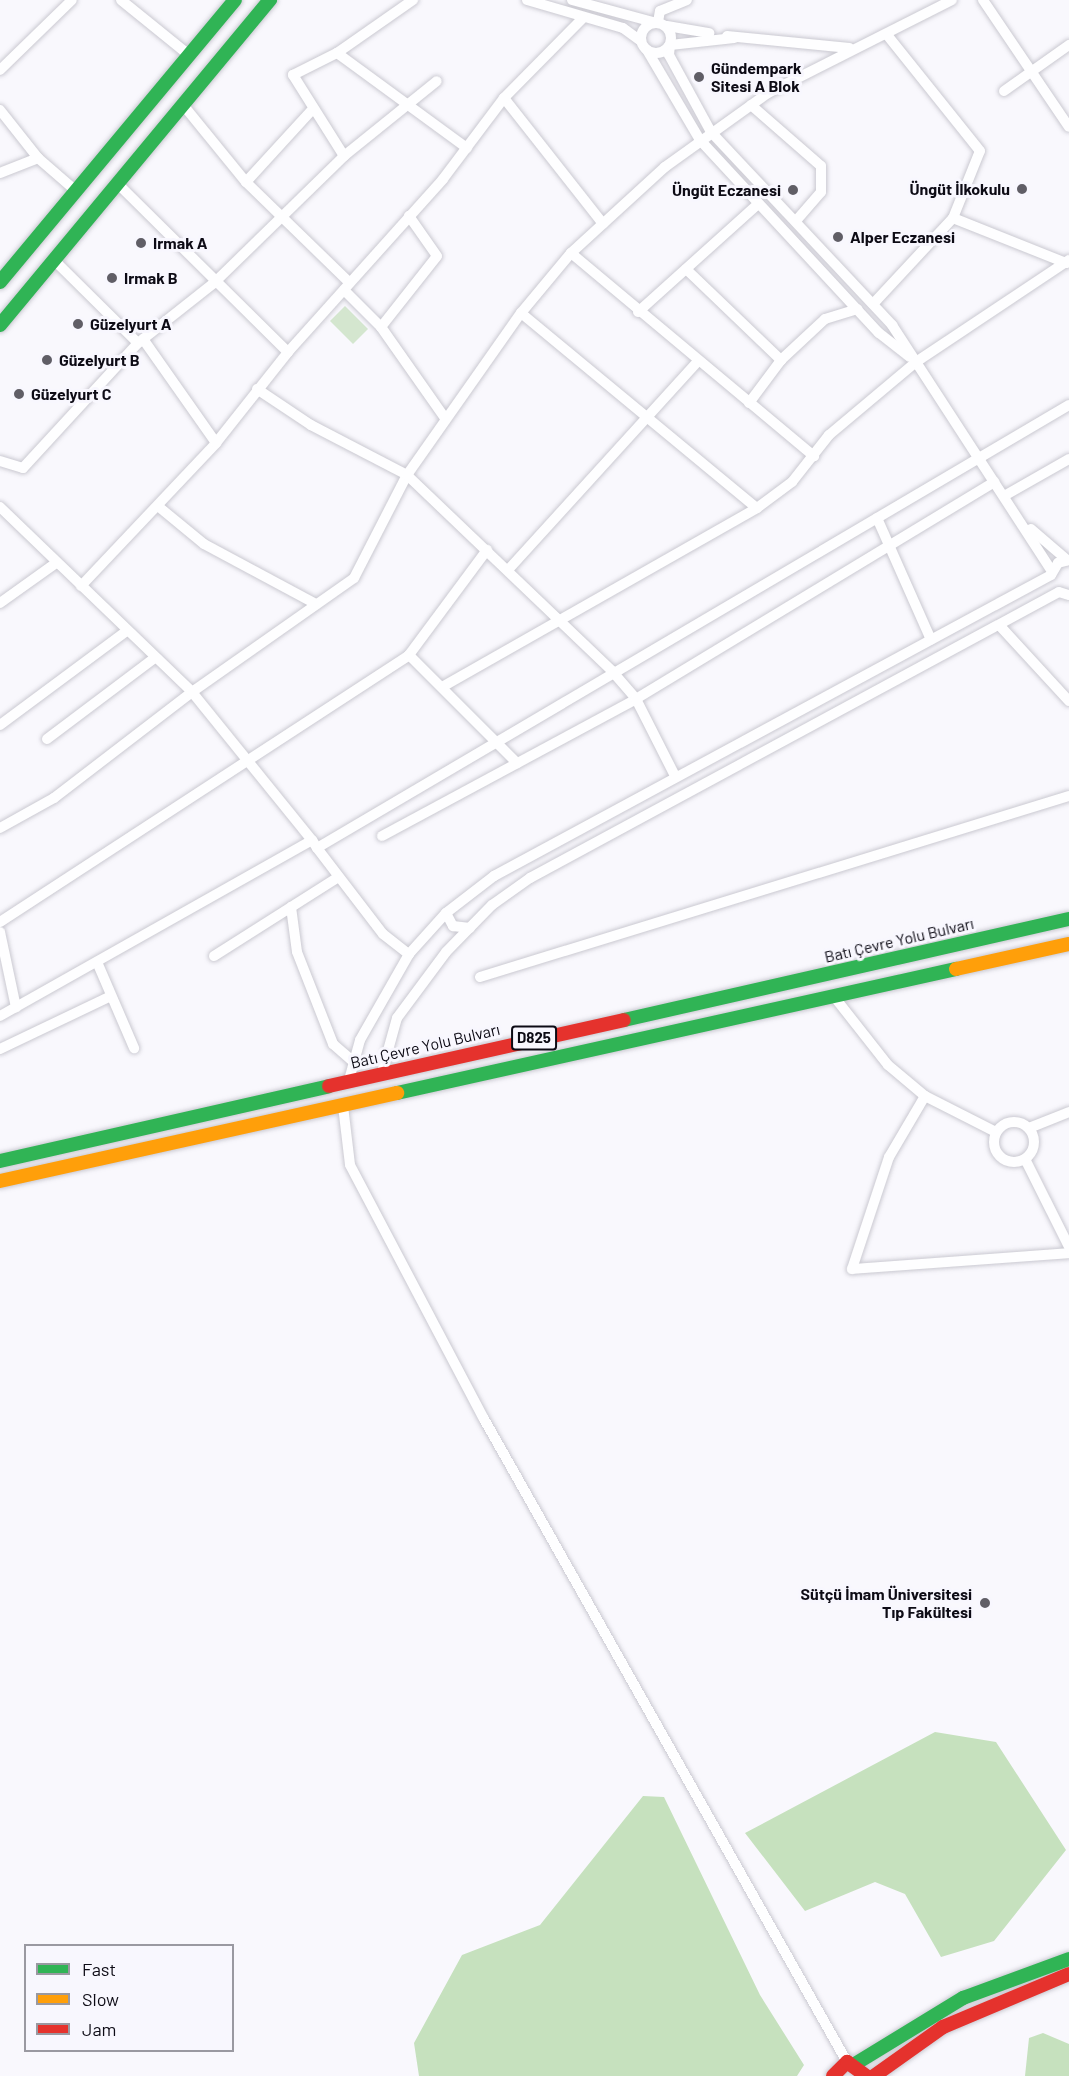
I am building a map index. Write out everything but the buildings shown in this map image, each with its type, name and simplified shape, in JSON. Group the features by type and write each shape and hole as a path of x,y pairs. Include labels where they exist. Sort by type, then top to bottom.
{"main road":[{"path":"0,282 235,0"},
{"path":"0,325 270,0"},
{"name":"Batı Çevre Yolu Bulvarı","path":"0,1161 382,1072 1069,919"},
{"name":"D825","path":"0,1181 836,999 1069,944"},
{"path":"833,2076 851,2063 963,1998 1069,1959"},
{"path":"874,2076 943,2027 1069,1974"},
{"path":"851,2063 866,2076"}],"street":[{"path":"0,70 72,0"},
{"path":"121,0 189,56"},
{"path":"344,156 311,111 293,75 337,53 413,0"},
{"path":"527,0 623,28 644,45 662,52 670,45 734,38"},
{"path":"382,1072 398,1018 470,927 530,878 1064,593 1023,523 978,459 916,362 873,304 711,132 669,55 670,45 659,24 660,11 687,0"},
{"path":"0,828 54,798 192,692 354,578 407,475 445,418 521,313 571,254 603,224 700,140 751,105 849,48 887,35 952,0"},
{"path":"983,0 1030,73 1069,127"},
{"path":"578,1 659,24 734,38 849,48"},
{"path":"81,586 159,507 216,443 288,352 467,148 504,98 583,18"},
{"path":"659,24 645,27 644,45 700,140 757,205 857,309 916,362"},
{"path":"873,304 953,218 980,151 887,35"},
{"path":"1004,91 1069,45"},
{"path":"337,53 467,148"},
{"path":"0,461 23,468 140,341 214,283 344,156 405,104 437,81"},
{"path":"504,98 603,224"},
{"path":"751,105 821,166 822,192 796,221"},
{"path":"184,106 246,182 283,216 381,327 445,418"},
{"path":"0,110 38,158 76,191"},
{"path":"246,182 311,111"},
{"path":"0,173 38,158"},
{"path":"117,184 214,283 288,352"},
{"path":"638,312 757,205"},
{"path":"381,327 437,256 409,216"},
{"path":"953,218 1067,262"},
{"path":"571,254 814,456"},
{"path":"54,260 140,341 216,443"},
{"path":"444,686 757,508 792,482 829,435 916,362 1067,262"},
{"path":"686,268 781,360"},
{"path":"750,403 781,360 825,319 857,309"},
{"path":"521,313 757,508"},
{"path":"508,570 645,415 698,361"},
{"path":"257,389 311,425 407,475 563,620 612,671 636,699 675,776"},
{"path":"0,1016 315,844 1069,405"},
{"path":"1004,496 1069,459"},
{"path":"382,836 636,699 994,482"},
{"path":"159,507 204,544 316,604"},
{"path":"0,508 125,632 192,692 249,760 315,844 337,878 383,934 409,954"},
{"path":"877,518 931,640"},
{"path":"349,1080 360,1040 409,954 446,913 494,876 675,776 931,640 1051,573 1068,560 1023,523"},
{"path":"0,922 409,655 487,550"},
{"path":"0,603 56,563"},
{"path":"1000,626 1069,701"},
{"path":"0,724 125,632"},
{"path":"409,655 444,686 517,763"},
{"path":"47,739 153,658"},
{"path":"480,977 1069,796"},
{"path":"214,956 337,878"},
{"path":"291,907 297,952 333,1044 354,1062"},
{"path":"446,913 453,926 470,927"},
{"path":"0,932 16,1007"},
{"path":"97,962 134,1048"},
{"path":"0,1048 111,996"},
{"path":"836,999 888,1065 925,1096 996,1132"},
{"path":"925,1096 890,1157 852,1269 1069,1253"},
{"path":"343,1106 350,1165 484,1419 851,2063"},
{"path":"996,1132 1011,1121 1029,1128 1069,1112"},
{"path":"996,1132 1000,1156 1012,1162 1025,1159 1034,1147 1029,1128"},
{"path":"1025,1159 1069,1247"}],"green space":[{"path":"345,306 368,329 353,344 330,321"},
{"path":"935,1732 996,1742 1066,1850 994,1941 941,1957 905,1894 875,1882 805,1911 745,1833"},
{"path":"643,1796 664,1797 760,1995 804,2065 797,2076 419,2076 414,2043 462,1955 540,1925"},
{"path":"1043,2033 1069,2044 1069,2076 1025,2076 1029,2038"}],"traffic: fast":[{"path":"0,282 235,0"},
{"path":"0,325 270,0"},
{"path":"624,1020 1069,919"},
{"path":"397,1093 956,969"},
{"path":"0,1161 329,1086"},
{"path":"855,2064 963,1998 1069,1959"}],"traffic: slow":[{"path":"956,969 1069,944"},
{"path":"0,1181 397,1093"}],"traffic: jam":[{"path":"329,1086 624,1020"},
{"path":"874,2076 943,2027 1069,1974"},
{"path":"833,2076 847,2062 866,2076"}],"place":[{"name":"Gündempark Sitesi A Blok","path":"699,77"},
{"name":"Üngüt İlkokulu","path":"1022,189"},
{"name":"Üngüt Eczanesi","path":"793,190"},
{"name":"Alper Eczanesi","path":"838,237"},
{"name":"Irmak A","path":"141,243"},
{"name":"Irmak B","path":"112,278"},
{"name":"Güzelyurt A","path":"78,324"},
{"name":"Güzelyurt B","path":"47,360"},
{"name":"Güzelyurt C","path":"19,394"},
{"name":"Sütçü İmam Üniversitesi Tıp Fakültesi","path":"985,1603"}]}
